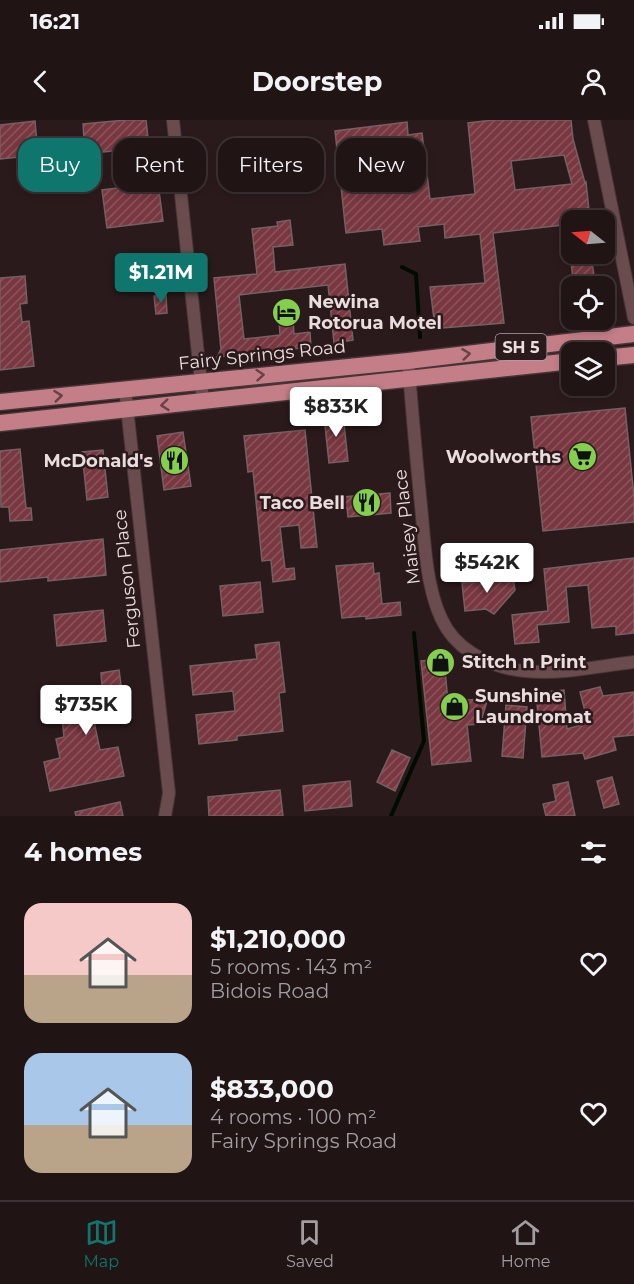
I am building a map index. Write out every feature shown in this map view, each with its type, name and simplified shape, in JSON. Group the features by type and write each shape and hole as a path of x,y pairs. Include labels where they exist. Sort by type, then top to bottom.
{"highway":[{"name":"Fairy Springs Road","path":"0,402 408,361 634,334"},
{"path":"615,357 634,355"},
{"name":"SH 5","path":"0,423 561,362"}],"street":[{"path":"173,120 203,401"},
{"path":"594,120 634,318"},
{"name":"Maisey Place","path":"408,361 427,558 437,610 448,631 463,646 479,657 500,666 524,671 552,672 634,662"},
{"name":"Ferguson Place","path":"125,388 169,793 165,816"}],"building":[{"path":"146,120 148,138 113,138 113,151 101,152 101,138 84,138 83,124"},
{"path":"493,120 571,120 573,139 586,182 589,210 561,210 561,225 493,233 504,323 430,329 430,320 434,319 430,287 485,283 480,234 445,238 444,224 418,227 420,241 384,245 382,229 346,233 342,192 426,192 426,166 430,199 475,194 468,123","holes":["564,155 572,184 515,190 511,161"]},
{"path":"35,121 36,138 18,138 18,157 0,159 0,125"},
{"path":"407,122 408,135 422,133 423,138 336,138 336,140 335,131"},
{"path":"102,190 159,192 163,221 107,228"},
{"path":"290,220 293,245 273,247 275,272 345,264 353,340 334,343 328,285 239,295 244,339 280,335 279,321 293,319 294,334 310,332 311,347 217,357 221,349 214,278 257,274 252,229 278,226 277,222"},
{"path":"571,264 592,264 594,276 573,276"},
{"path":"25,276 27,303 20,304 22,322 29,321 34,366 0,370 0,278"},
{"path":"166,295 167,313 156,314 154,296"},
{"name":"Woolworths","path":"625,408 634,497 634,522 543,531 531,417"},
{"path":"343,414 348,461 329,463 324,416"},
{"path":"305,430 317,547 301,548 299,525 280,527 285,569 294,568 295,579 273,582 271,560 262,561 253,471 248,472 244,436"},
{"name":"McDonald's","path":"183,432 191,486 164,490 157,436"},
{"path":"20,449 26,508 31,508 32,520 10,521 9,507 1,507 0,451"},
{"path":"103,450 108,497 87,500 82,452"},
{"name":"Taco Bell","path":"390,493 391,513 348,517 347,508 343,509 342,497"},
{"path":"103,539 106,575 48,581 48,577 0,582 0,550"},
{"path":"634,558 634,633 616,635 616,626 592,628 588,585 566,587 569,622 537,625 539,642 515,644 512,615 548,611 544,569"},
{"path":"373,563 374,574 379,573 382,604 400,602 401,615 366,619 366,616 342,618 336,566"},
{"path":"513,577 515,590 494,614 486,609 465,611 462,583"},
{"path":"260,582 263,612 223,616 220,586"},
{"path":"103,610 106,641 57,646 54,615"},
{"path":"279,642 285,692 279,693 283,731 237,736 237,740 199,744 196,715 235,711 233,691 193,695 190,666 257,659 255,645"},
{"path":"444,659 448,702 488,698 480,724 467,725 471,761 432,765 421,661"},
{"path":"119,670 125,713 93,717 100,750 118,747 124,776 50,791 44,762 60,758 56,739 64,737 59,692 102,686 101,673"},
{"path":"600,687 603,696 634,692 634,735 613,737 616,750 585,759 583,753 542,757 536,693 564,690 567,729 588,723 580,692"},
{"path":"506,705 527,707 523,758 502,756"},
{"path":"392,750 410,758 395,791 377,782"},
{"path":"612,777 619,804 604,808 597,781"},
{"path":"350,781 352,806 305,811 303,786"},
{"path":"568,782 575,816 546,816 543,804 556,801 553,785"},
{"path":"280,790 283,816 209,816 208,797"},
{"path":"120,802 123,816 76,816 75,812"}],"waterway":[{"path":"402,267 416,274 420,337"},
{"path":"391,816 424,741 414,633"}],"place":[{"name":"Newina Rotorua Motel","path":"287,312"},
{"name":"Woolworths","path":"582,457"},
{"name":"McDonald's","path":"174,461"},
{"name":"Taco Bell","path":"366,503"},
{"name":"Stitch n Print","path":"441,662"},
{"name":"Sunshine Laundromat","path":"454,706"}]}
